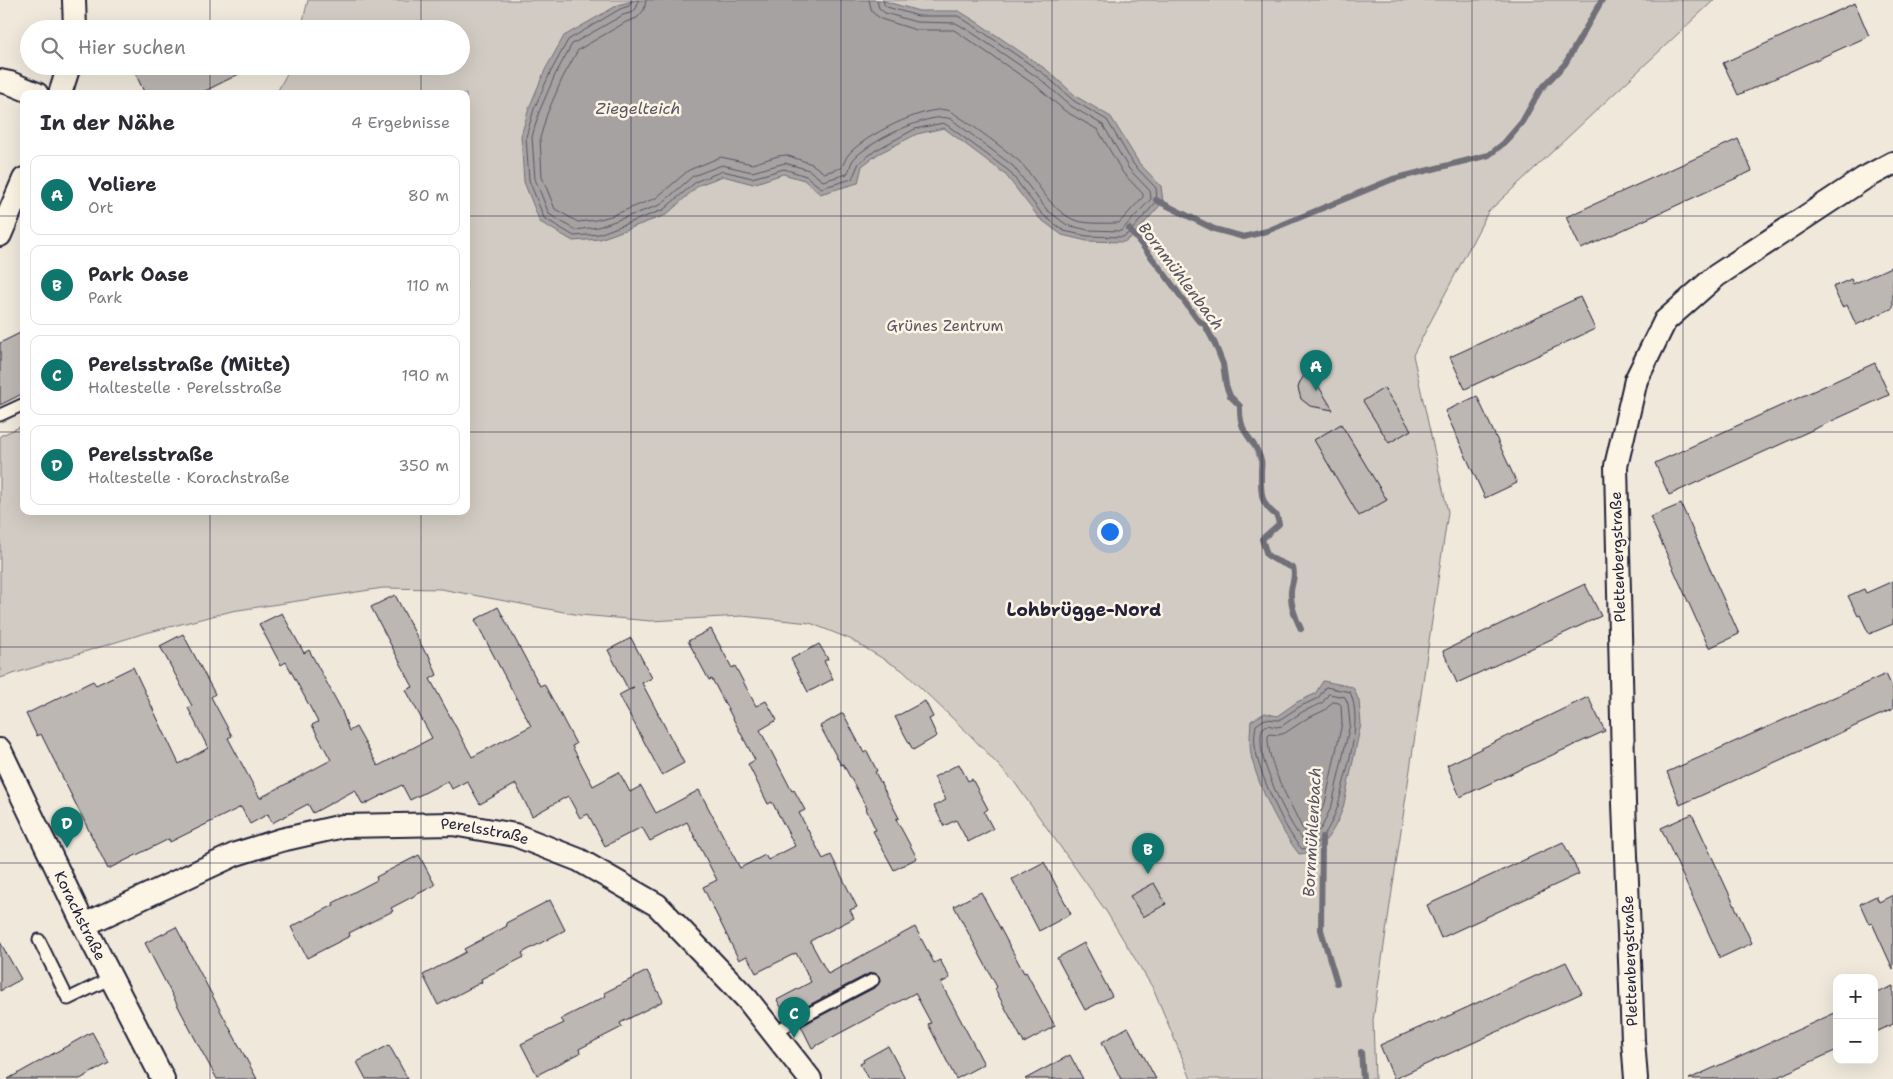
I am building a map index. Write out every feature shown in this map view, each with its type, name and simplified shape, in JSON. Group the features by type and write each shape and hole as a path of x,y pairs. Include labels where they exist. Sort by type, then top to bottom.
{"street":[{"path":"74,0 75,20"},
{"path":"61,90 67,75"},
{"path":"0,81 27,90"},
{"name":"Plettenbergstraße","path":"1636,1079 1624,803 1616,466 1636,380 1665,321 1716,276 1863,179 1893,163"},
{"path":"0,235 20,188"},
{"name":"Korachstraße","path":"0,750 84,925 163,1079"},
{"name":"Perelsstraße","path":"84,925 236,854 281,840 343,826 453,824 515,835 579,860 657,905 747,999 810,1079"}],"lane":[{"path":"0,415 20,406"},
{"path":"39,940 68,999 111,978"},
{"path":"774,1032 873,980"}],"green space":[{"name":"Grünes Zentrum","path":"308,0 1714,0 1488,212 1413,355 1448,512 1373,1020 1375,1079 1191,1079 1154,990 1106,911 1015,783 970,735 902,670 850,639 810,623 742,616 651,621 580,615 441,589 383,588 232,611 142,634 0,678 0,436 20,427 20,515 470,515 470,90 278,90 286,75 470,75 470,20 303,20"}],"water":[{"name":"Ziegelteich","path":"636,0 880,0 919,11 959,11 1047,70 1077,97 1111,117 1139,163 1161,186 1163,202 1133,236 1124,242 1087,241 1062,235 1039,218 1005,174 944,128 917,134 878,154 862,166 858,183 820,194 804,180 783,174 753,184 723,176 699,185 666,215 600,239 573,241 540,222 524,182 521,136 529,108 545,70 564,36 618,5"},
{"path":"1323,681 1353,687 1359,701 1361,724 1343,808 1336,824 1321,845 1307,853 1299,854 1278,821 1256,772 1250,750 1251,721 1265,713 1277,716 1297,702 1315,694"}],"building":[{"path":"1855,3 1869,36 1738,95 1723,63"},
{"path":"136,75 237,75 207,90 143,90"},
{"path":"1738,139 1752,171 1581,249 1566,217"},
{"path":"1893,266 1893,308 1856,325 1847,305 1842,307 1833,287 1851,279 1853,284"},
{"path":"1580,297 1595,329 1465,389 1450,357"},
{"path":"20,333 20,395 0,405 0,343"},
{"path":"1875,363 1889,395 1669,495 1655,463"},
{"path":"1308,369 1333,410 1310,406 1301,399 1298,388"},
{"path":"1384,388 1411,430 1389,443 1363,401"},
{"path":"1477,396 1517,483 1485,498 1445,411"},
{"path":"1341,424 1387,500 1359,516 1314,440"},
{"path":"1681,504 1739,634 1709,648 1650,517"},
{"path":"1893,581 1893,624 1869,634 1848,596 1864,589 1866,593"},
{"path":"1585,584 1601,616 1457,683 1443,651"},
{"path":"395,595 426,654 428,653 437,675 430,679 472,757 531,726 475,620 498,607 540,686 544,684 555,704 576,744 572,746 593,786 619,772 630,792 641,786 656,813 699,790 740,868 765,855 768,860 795,846 772,802 768,804 748,764 755,760 712,679 709,680 688,641 711,629 732,668 735,666 756,706 766,701 777,720 760,730 792,791 794,790 805,810 799,813 823,859 831,855 857,907 850,910 854,918 810,941 828,974 915,927 934,963 940,960 950,978 941,983 984,1064 956,1079 928,1024 931,1023 915,993 812,1048 801,1026 876,987 880,981 879,976 870,973 794,1013 792,1010 785,1014 777,1000 811,982 796,953 756,973 747,956 739,960 703,887 717,880 687,822 650,841 642,827 605,846 588,814 580,818 568,796 532,816 516,784 480,804 467,781 452,789 448,781 410,800 402,785 363,805 355,790 313,813 308,804 272,823 268,814 250,824 241,807 170,842 169,839 108,869 41,734 37,736 26,714 93,681 96,685 133,667 179,764 208,748 188,708 192,706 160,646 183,634 215,694 211,697 232,736 228,738 260,798 331,760 312,725 318,722 286,662 281,665 259,624 282,613 304,653 309,650 341,709 349,731 356,727 378,766 432,738 406,690 413,687 371,607"},
{"path":"631,638 652,678 642,683 684,763 662,775 619,695 634,687 628,689 608,650"},
{"path":"819,644 828,659 824,661 833,679 808,692 791,659"},
{"path":"1886,674 1893,689 1893,709 1680,805 1667,772"},
{"path":"1588,697 1605,731 1460,797 1447,765"},
{"path":"925,701 933,717 929,719 937,736 913,750 895,717"},
{"path":"843,713 864,753 867,751 877,771 875,772 899,818 896,819 917,858 894,870 873,831 876,830 867,808 820,726"},
{"path":"959,764 968,781 972,779 988,809 984,812 993,829 968,842 956,820 944,826 934,806 946,800 934,777"},
{"path":"1692,814 1752,943 1720,958 1661,828"},
{"path":"1563,842 1579,874 1441,938 1427,905"},
{"path":"419,855 435,885 391,908 393,911 349,933 350,936 307,958 291,927 377,880 376,877"},
{"path":"1044,862 1071,914 1039,931 1012,879"},
{"path":"1154,883 1166,904 1143,917 1130,896"},
{"path":"981,892 1024,973 1026,972 1055,1026 1024,1043 954,906"},
{"path":"1893,895 1893,969 1872,923 1869,924 1860,904 1876,896 1879,902"},
{"path":"550,900 565,930 522,953 524,957 481,979 482,982 438,1005 423,975 466,952 464,949 507,926 506,923"},
{"path":"176,927 257,1079 217,1079 201,1050 145,943"},
{"path":"0,942 21,979 0,991"},
{"path":"1084,943 1112,996 1085,1010 1057,958"},
{"path":"1566,962 1582,993 1394,1079 1380,1045 1431,1024"},
{"path":"647,971 663,1001 620,1023 622,1027 579,1049 580,1053 537,1075 521,1044 564,1023 561,1019 606,996 604,993"},
{"path":"1893,986 1893,1024 1878,1031 1878,1019 1878,992"},
{"path":"1833,1014 1833,1052 1773,1079 1689,1079"},
{"path":"1128,1027 1156,1079 1121,1079 1102,1042"},
{"path":"92,1032 109,1063 80,1079 8,1079"},
{"path":"389,1045 408,1079 366,1079 357,1062"},
{"path":"888,1046 905,1079 868,1079 860,1064 864,1062 863,1060"},
{"path":"1070,1055 1083,1079 1025,1079"}],"waterway":[{"name":"Bornmühlenbach","path":"1156,200 1214,229 1244,237 1267,231 1393,179 1489,155 1504,143 1522,122 1540,90 1565,64 1602,0"},
{"name":"Bornmühlenbach","path":"1129,229 1197,319 1205,325 1215,344 1223,364 1226,385 1230,396 1240,406 1240,416 1244,430 1255,446 1261,460 1262,497 1267,506 1277,516 1279,524 1262,539 1267,555 1293,568 1291,601 1301,629"},
{"name":"Bornmühlenbach","path":"1322,837 1321,930 1337,983"},
{"name":"Bornmühlenbach","path":"1361,1052 1363,1079"}],"place":[{"name":"Voliere","path":"1316,391"},
{"name":"Perelsstraße","path":"67,848"},
{"name":"Park Oase","path":"1148,874"},
{"name":"Perelsstraße (Mitte)","path":"794,1038"}],"district":[{"name":"Lohbrügge-Nord","path":"1084,610"}]}
